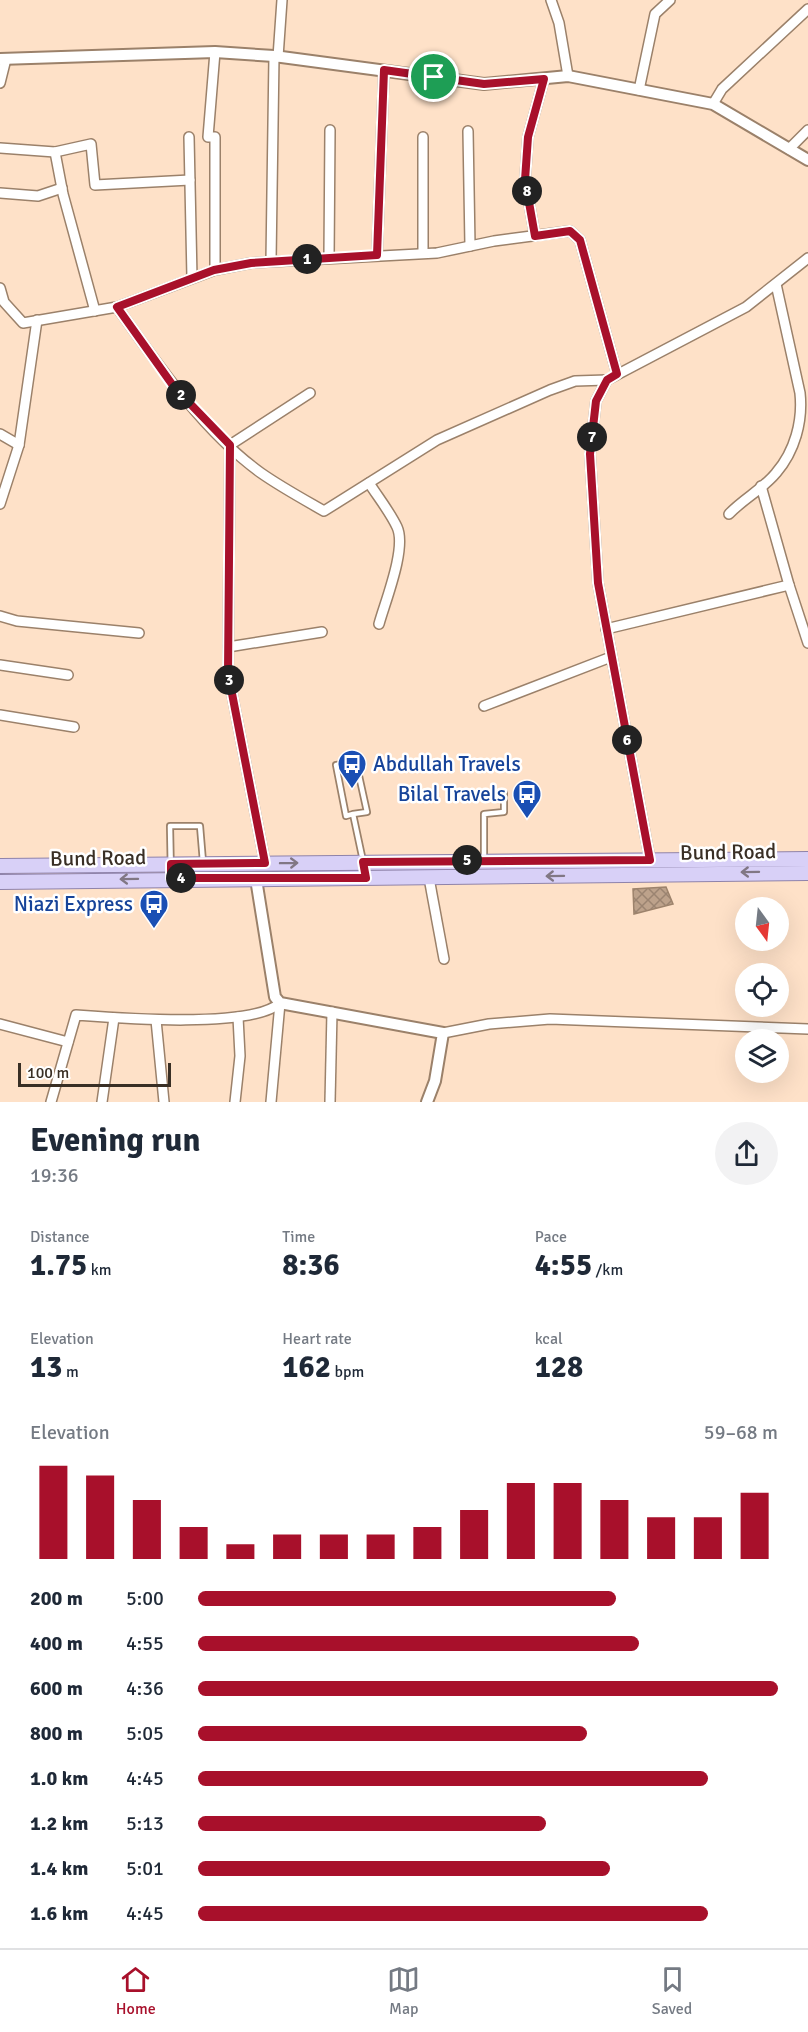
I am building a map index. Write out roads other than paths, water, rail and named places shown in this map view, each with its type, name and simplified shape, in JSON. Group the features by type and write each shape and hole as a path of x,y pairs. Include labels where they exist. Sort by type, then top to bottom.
{"main road":[{"name":"Bund Road","path":"0,882 171,871 204,863 808,859"},
{"name":"Bund Road","path":"0,866 171,871 256,879 808,873"}],"street":[{"path":"271,261 276,56 282,0"},
{"path":"551,0 559,23 568,76"},
{"path":"639,90 655,14 670,0"},
{"path":"713,104 722,89 808,9"},
{"path":"214,270 215,137 208,137 215,52"},
{"path":"0,83 3,59 215,52 276,56 484,84 568,76 713,104 808,160"},
{"path":"377,255 384,70"},
{"path":"535,236 525,180 528,137 544,79"},
{"path":"329,258 330,130"},
{"path":"789,149 808,130"},
{"path":"468,131 470,246"},
{"path":"189,137 192,278"},
{"path":"423,137 423,253"},
{"path":"0,148 55,152 90,144 95,185 190,180"},
{"path":"55,152 62,188 95,311"},
{"path":"0,193 38,196 62,188"},
{"path":"0,288 4,302 22,323 117,307 214,270 271,261 423,253 570,231 580,240 617,374"},
{"path":"117,307 174,387 230,445 260,472 324,511 437,440 575,381 607,380 746,307 808,258"},
{"path":"729,514 776,474 788,455 802,411 797,376 776,284"},
{"path":"0,504 19,445 37,320"},
{"path":"607,380 596,401 590,454 598,583 650,860"},
{"path":"230,445 310,393"},
{"path":"0,434 19,445"},
{"path":"230,445 228,673 265,863"},
{"path":"369,483 398,528 400,538 398,556 379,624"},
{"path":"761,486 808,643"},
{"path":"606,629 789,585"},
{"path":"0,616 17,621 140,633"},
{"path":"228,647 322,632"},
{"path":"484,706 611,657"},
{"path":"0,665 68,675"},
{"path":"0,715 74,727"},
{"path":"429,878 444,959"},
{"path":"256,879 275,997 280,1003 443,1033 489,1024 550,1019 808,1029"},
{"path":"51,1102 75,1015 156,1020 238,1017 272,1010 280,1003"},
{"path":"271,1102 280,1003"},
{"path":"330,1102 332,1012"},
{"path":"235,1102 240,1056 238,1017"},
{"path":"102,1102 114,1018"},
{"path":"156,1020 164,1102"},
{"path":"0,1024 68,1042"},
{"path":"427,1102 435,1081 443,1033"}],"lane":[{"path":"356,762 367,812 353,814 346,816 336,765 356,762"},
{"path":"484,860 484,814 504,812 504,793"},
{"path":"353,814 366,878"},
{"path":"171,871 170,826 200,826 204,863"}],"place":[{"name":"Abdullah Travels","path":"352,790"},
{"name":"Bilal Travels","path":"527,820"},
{"name":"Niazi Express","path":"154,930"}]}
